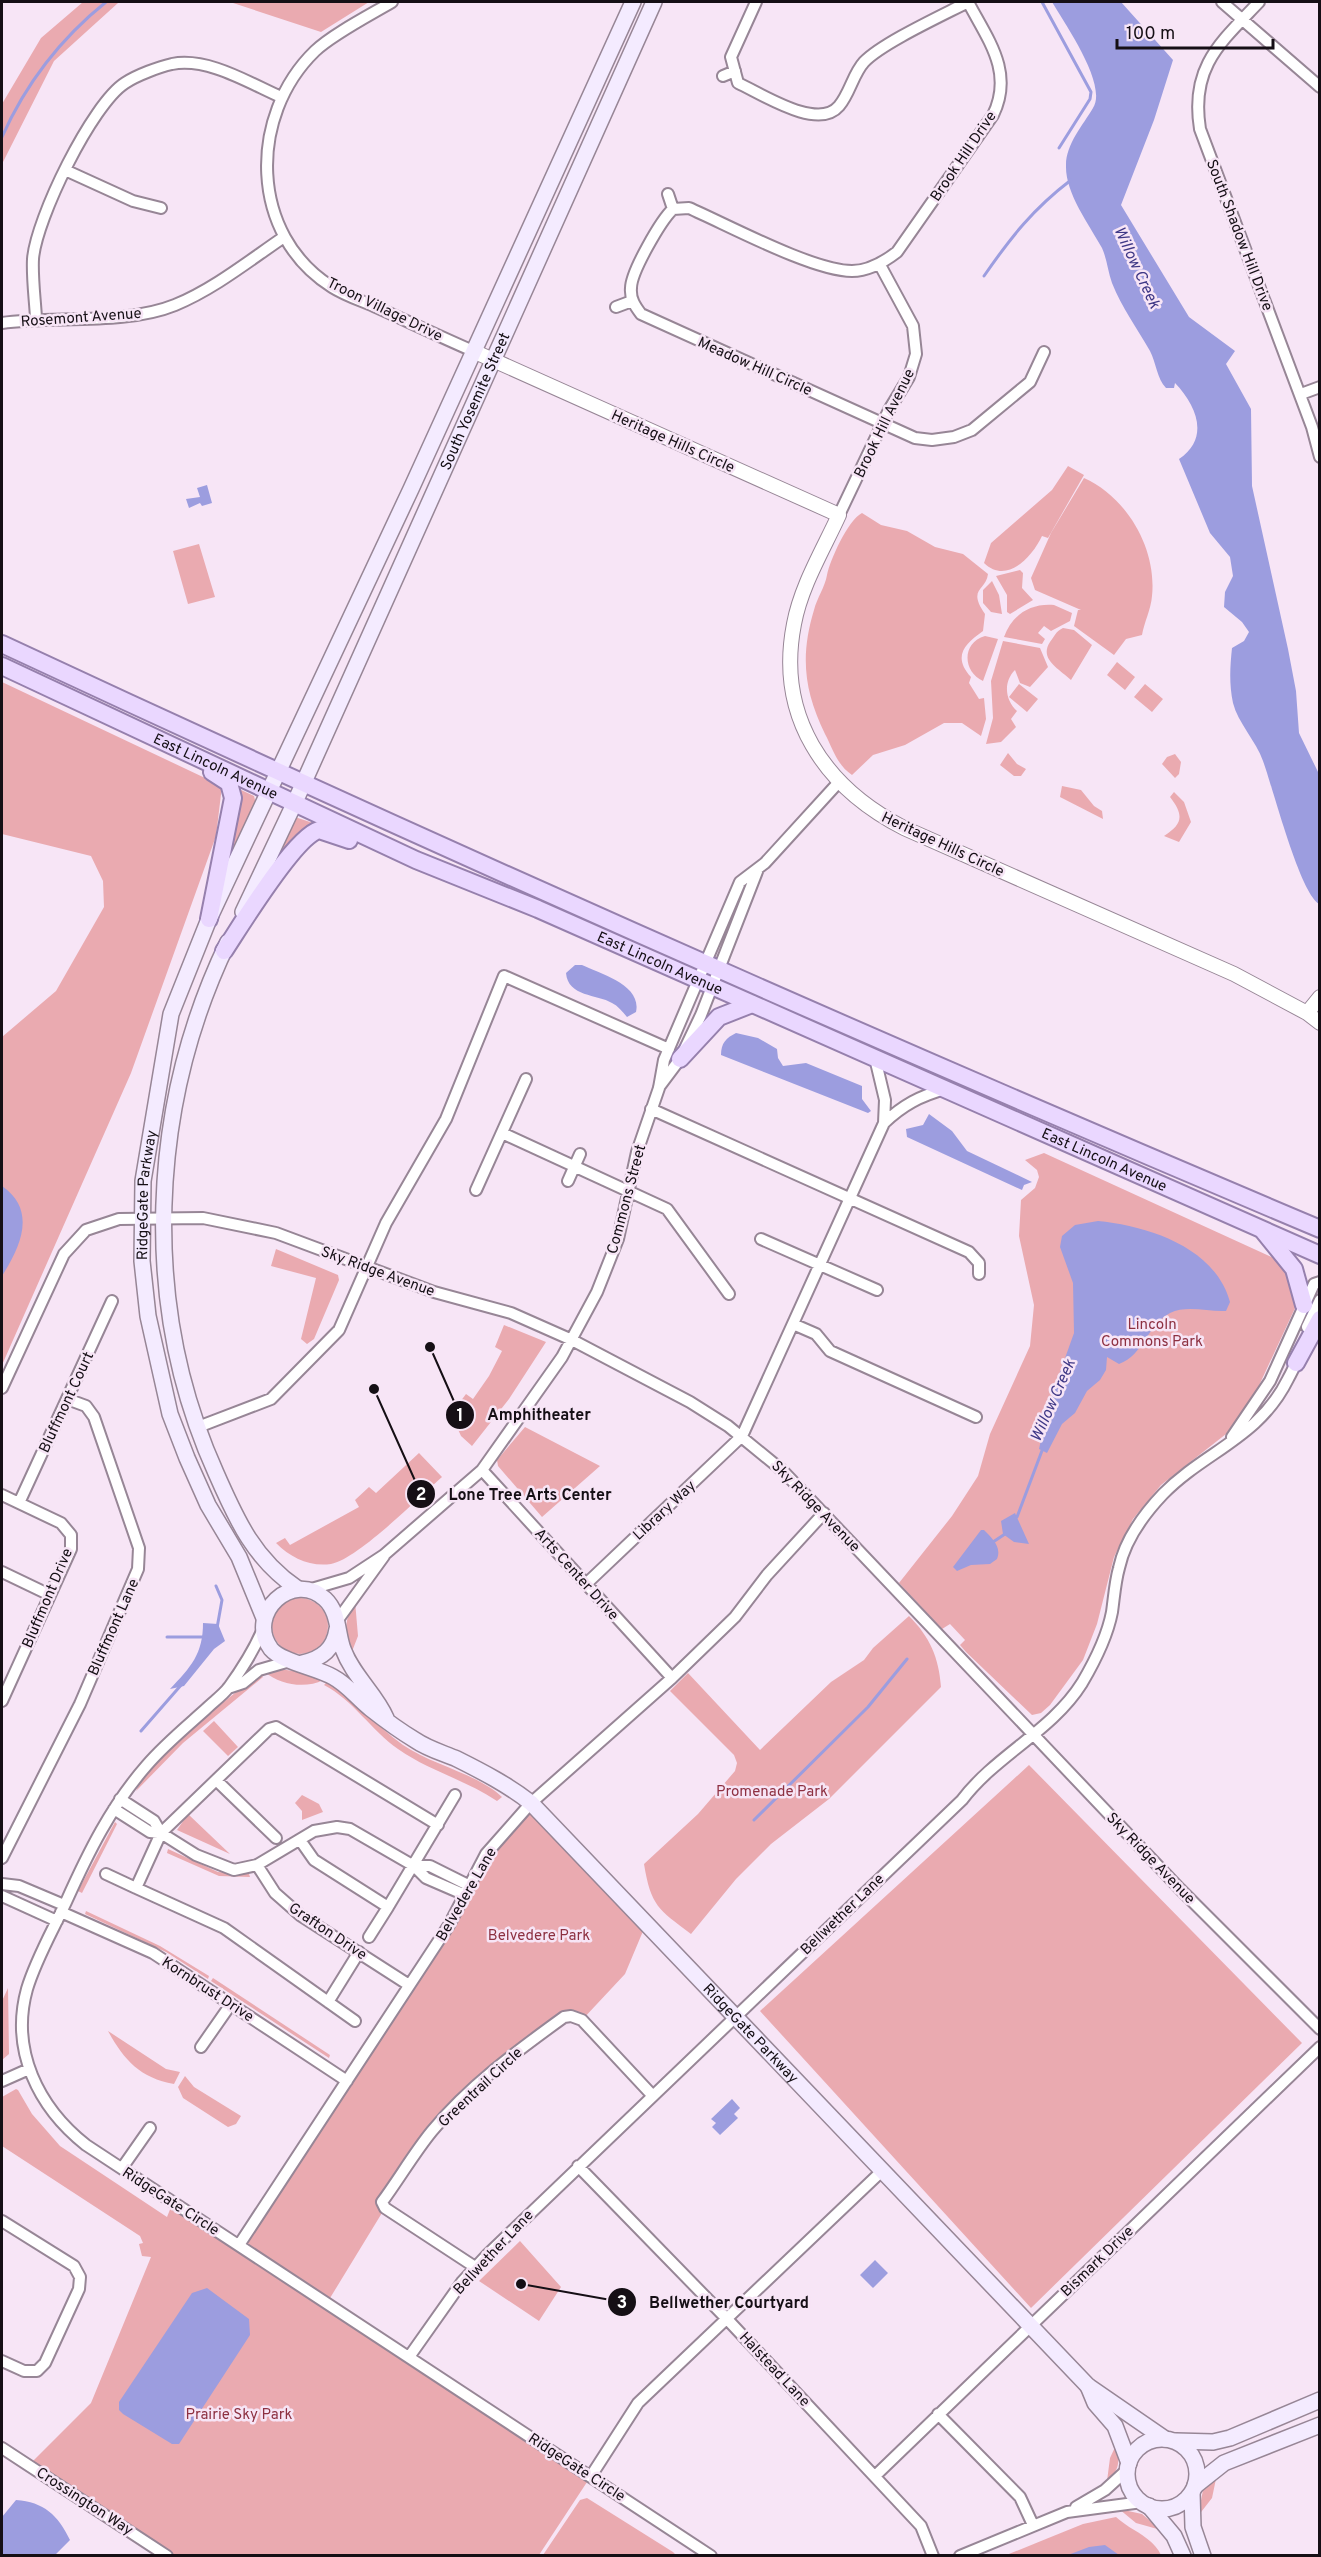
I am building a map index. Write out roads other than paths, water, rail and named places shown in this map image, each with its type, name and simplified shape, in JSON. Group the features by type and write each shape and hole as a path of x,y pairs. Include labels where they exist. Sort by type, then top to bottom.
{"main road":[{"name":"South Yosemite Street","path":"280,774 633,2"},
{"name":"South Yosemite Street","path":"295,802 654,2"},
{"name":"East Lincoln Avenue","path":"2,644 302,784 711,966 1320,1229"},
{"name":"East Lincoln Avenue","path":"2,666 416,860 538,909 1320,1255"},
{"path":"85,705 103,722 220,777 231,786 233,798 209,920"},
{"name":"RidgeGate Parkway","path":"280,774 209,920 171,1014 146,1149 141,1217 142,1261 148,1316 170,1414 208,1505 239,1557 272,1649 338,1680 371,1709 418,1742 480,1770 531,1803 1088,2386 1191,2455 1197,2470 1193,2489 1192,2527 1203,2556"},
{"name":"RidgeGate Parkway","path":"295,802 224,951 195,1019 180,1078 164,1182 164,1260 170,1313 179,1359 198,1427 227,1498 252,1544 271,1569 303,1590 325,1599 337,1624 348,1661 378,1699 386,1718"},
{"path":"224,951 267,886 313,832 319,830 335,834 400,863 416,860"},
{"path":"674,1054 719,1017 752,1004"},
{"path":"1262,1229 1294,1269 1312,1302"},
{"path":"1296,1363 1320,1319"},
{"path":"264,1623 273,1601 289,1591 303,1590"},
{"path":"296,1662 323,1655 331,1647 337,1624"},
{"name":"RidgeGate Parkway","path":"1088,2386 1095,2403 1115,2426 1129,2466 1128,2483 1174,2536 1183,2556"},
{"path":"1129,2466 1141,2446 1169,2440 1213,2442 1230,2438 1320,2400"},
{"path":"1146,2504 1173,2507 1224,2463 1320,2425"}],"street":[{"name":"Troon Village Drive","path":"392,2 316,50 281,97 270,128 265,166 272,205 284,237 306,265 332,287 473,351"},
{"path":"756,2 731,57 738,83 808,115 828,118 839,106 864,62 968,2"},
{"name":"Brook Hill Drive","path":"880,265 897,252 993,115 1001,99 1001,67 968,2"},
{"path":"1222,2 1320,87"},
{"name":"South Shadow Hill Drive","path":"1259,2 1213,51 1204,68 1196,101 1198,122 1301,394 1320,457"},
{"path":"36,318 33,259 39,230 65,170 107,100 126,82 174,64 207,66 281,97"},
{"path":"723,76 735,71"},
{"path":"65,170 133,201 161,208"},
{"path":"668,194 673,209"},
{"path":"616,307 632,301 630,286 660,221 673,209 689,208 827,268 853,271 880,265"},
{"name":"Rosemont Avenue","path":"2,323 36,318 134,315 175,305 207,288 284,237"},
{"name":"Brook Hill Avenue","path":"839,515 883,424 909,377 916,354 913,326 880,265"},
{"name":"Meadow Hill Circle","path":"632,301 641,314 915,438 932,440 954,437 972,429 1030,382 1044,352"},
{"name":"Heritage Hills Circle","path":"473,351 839,515 800,602 790,654 795,702 804,729 818,756 838,783 868,808 903,828 1234,974 1307,1013 1320,1023"},
{"path":"1301,394 1320,387"},
{"name":"Commons Street","path":"303,1590 349,1578 384,1555 482,1470 518,1423 572,1340 597,1292 618,1239 637,1152 658,1088 705,983 740,882 758,869 838,783"},
{"path":"198,1427 271,1399 339,1330 386,1223 446,1119 504,976 604,1026 674,1054"},
{"name":"Commons Street","path":"674,1054 705,983"},
{"path":"1307,1013 1320,997"},
{"path":"742,1436 884,1123 885,1100 875,1058"},
{"path":"476,1190 526,1079"},
{"path":"884,1123 907,1103 945,1089"},
{"path":"651,1109 969,1252 979,1263 979,1274"},
{"path":"502,1132 667,1209 676,1218 729,1294"},
{"path":"568,1181 580,1154"},
{"name":"Sky Ridge Avenue","path":"2,1388 64,1254 86,1230 112,1220 141,1217 203,1218 276,1233 434,1292 511,1313 572,1340 690,1402 742,1436 783,1471 938,1632 1032,1734 1320,2029"},
{"path":"761,1239 877,1290"},
{"name":"Bellwether Lane","path":"409,2357 476,2267 735,2015 962,1800 978,1780 1056,1715 1073,1695 1097,1657 1110,1621 1122,1557 1146,1514 1176,1482 1263,1419 1281,1393 1296,1363 1296,1353 1312,1302 1314,1284 1320,1282"},
{"name":"Bluffmont Court","path":"20,1503 112,1301"},
{"name":"Bellwether Lane","path":"1225,1447 1270,1381 1312,1302"},
{"path":"793,1324 816,1334 830,1351 976,1417"},
{"name":"Bluffmont Lane","path":"2,1858 80,1704 138,1569 140,1548 94,1417 86,1406 68,1399"},
{"name":"Library Way","path":"586,1584 742,1436"},
{"name":"Arts Center Drive","path":"482,1470 672,1678"},
{"name":"Bluffmont Drive","path":"2,1495 61,1523 71,1535 71,1549 2,1701"},
{"name":"Belvedere Lane","path":"239,2245 449,1925 486,1854 531,1803 672,1678 735,1617 767,1575 824,1513"},
{"name":"Commons Street","path":"337,1624 384,1555"},
{"path":"2,1572 50,1595"},
{"name":"RidgeGate Circle","path":"264,1623 248,1659 228,1688 147,1765 117,1804 93,1842 33,1973 24,2007 23,2034 29,2069 46,2105 69,2132 122,2168 711,2555"},
{"name":"RidgeGate Circle","path":"228,1688 243,1683 259,1670 296,1662"},
{"path":"136,1888 161,1833 269,1729 276,1727 438,1825"},
{"path":"216,1780 276,1838"},
{"path":"369,1937 455,1795"},
{"path":"117,1804 150,1832 161,1833 196,1855 234,1870 257,1865 314,1831 337,1827 350,1829 414,1866 430,1866 466,1890"},
{"path":"300,1840 314,1860 388,1907"},
{"name":"Grafton Drive","path":"257,1865 275,1893 300,1915 409,1985"},
{"path":"106,1874 224,1928 355,2021"},
{"name":"Kornbrust Drive","path":"2,1884 19,1886 61,1913"},
{"name":"Kornbrust Drive","path":"2,1896 61,1913 153,1953 347,2080"},
{"path":"328,2002 359,1952"},
{"path":"201,2048 231,2004"},
{"name":"Greentrail Circle","path":"476,2267 385,2208 382,2202 432,2131 472,2089 515,2053 564,2017 571,2016 582,2020 652,2095"},
{"name":"Bismark Drive","path":"874,2476 1320,2047"},
{"path":"2,2082 29,2069"},
{"path":"122,2168 150,2128"},
{"name":"Halstead Lane","path":"578,2166 727,2319 921,2526 933,2556"},
{"path":"591,2476 638,2403 883,2170"},
{"path":"2,2223 74,2266 80,2277 79,2289 45,2363 37,2371 24,2372 2,2361"},
{"path":"938,2414 1020,2497 1033,2525"},
{"name":"Crossington Way","path":"2,2448 166,2555"},
{"path":"960,2556 1067,2512 1105,2490 1129,2466"},
{"path":"1067,2512 1146,2504"}],"water":[{"path":"1052,2 1121,2 1173,60 1154,120 1121,205 1189,317 1235,351 1226,364 1251,409 1252,486 1296,691 1299,733 1319,774 1319,904 1303,880 1263,761 1233,703 1230,676 1232,648 1244,641 1249,632 1242,622 1224,607 1225,592 1233,576 1230,557 1210,533 1179,459 1195,442 1197,422 1194,412 1175,383 1174,388 1166,388 1161,380 1150,351 1116,292 1102,248 1069,186 1067,157 1076,135 1093,108 1096,98 1095,85 1075,39"},
{"path":"207,485 212,503 202,506 200,503 189,508 186,499 200,497 197,488"},
{"path":"575,965 582,965 599,972 627,988 636,1003 636,1012 627,1017 612,1003 577,991 568,981 566,973"},
{"path":"736,1033 758,1038 777,1049 778,1058 783,1066 806,1063 862,1086 862,1099 871,1111 868,1113 721,1055 725,1041"},
{"path":"929,1114 952,1131 967,1151 1032,1182 1024,1185 1022,1190 907,1137 906,1129 923,1125"},
{"path":"2,1186 13,1196 19,1206 22,1229 15,1253 2,1276"},
{"path":"1098,1221 1158,1234 1195,1254 1210,1267 1222,1283 1230,1302 1226,1311 1190,1309 1170,1313 1162,1318 1127,1360 1119,1364 1107,1357 1106,1370 1100,1380 1087,1391 1075,1413 1062,1424 1047,1453 1039,1449 1050,1400 1074,1333 1073,1283 1060,1247 1062,1236 1075,1225"},
{"path":"1015,1513 1029,1544 1014,1542 1003,1534 1001,1521"},
{"path":"981,1530 984,1530 995,1543 998,1551 997,1559 990,1564 971,1565 957,1571 953,1567"},
{"path":"203,1623 218,1624 225,1641 214,1649 184,1686 170,1689 184,1674 198,1652"},
{"path":"732,2099 740,2108 734,2114 738,2118 720,2135 712,2127 716,2123 711,2119"},
{"path":"875,2260 888,2273 873,2288 860,2275"},
{"path":"207,2288 249,2319 250,2335 179,2444 172,2444 123,2414 119,2410 119,2402 192,2293"},
{"path":"16,2500 42,2507 60,2523 70,2540 55,2555 2,2555 2,2517"},
{"path":"1105,2545 1119,2555 1068,2555 1089,2547"}],"waterway":[{"path":"2,137 22,98 46,63 74,31 106,2"},
{"path":"1042,2 1091,92 1090,99 1059,148"},
{"path":"984,276 1023,224 1071,180"},
{"name":"Willow Creek","path":"1017,1517 1043,1448"},
{"name":"Willow Creek","path":"993,1542 1005,1534"},
{"path":"216,1586 222,1600 217,1628"},
{"path":"167,1637 206,1637"},
{"name":"Willow Creek","path":"754,1820 868,1707 907,1659"},
{"path":"141,1731 182,1684"}],"place":[{"name":"Amphitheater","path":"430,1347"},
{"name":"Lone Tree Arts Center","path":"374,1389"},
{"name":"Bellwether Courtyard","path":"521,2284"}],"park label":[{"name":"Lincoln Commons Park","path":"1152,1332"},
{"name":"Promenade Park","path":"772,1791"},
{"name":"Belvedere Park","path":"539,1935"},
{"name":"Prairie Sky Park","path":"239,2414"}]}
